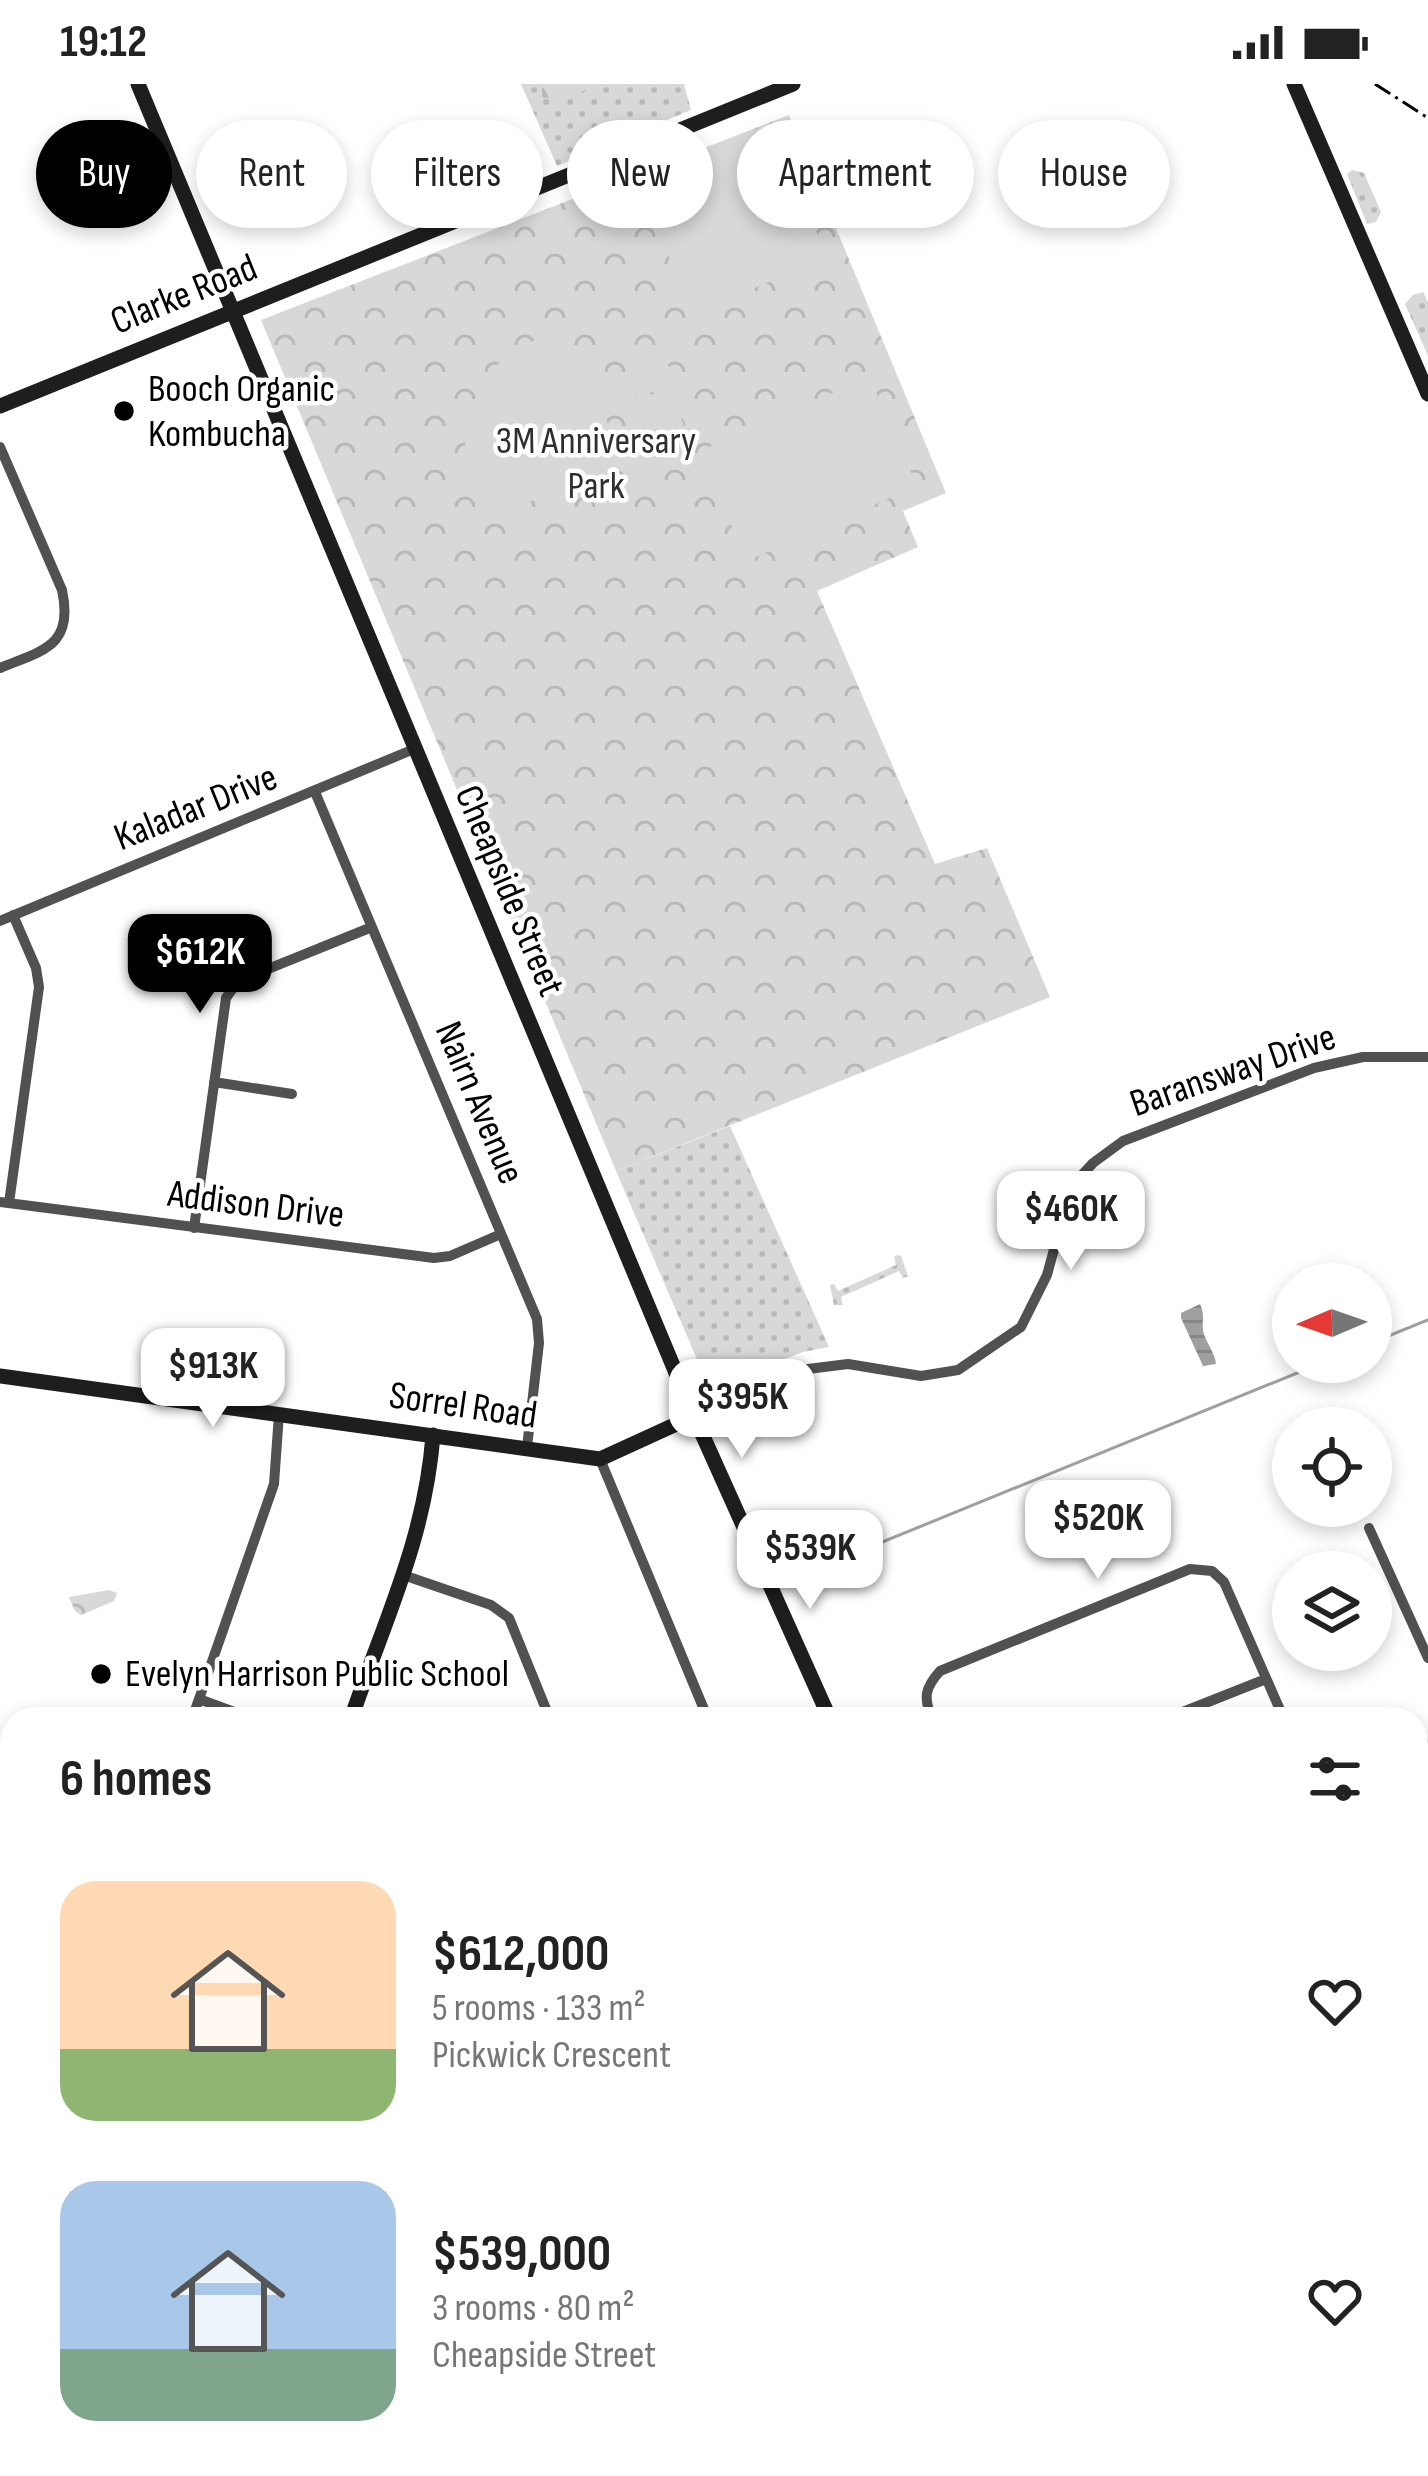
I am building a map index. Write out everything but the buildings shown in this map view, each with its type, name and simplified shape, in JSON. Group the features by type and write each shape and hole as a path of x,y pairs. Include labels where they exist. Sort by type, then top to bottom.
{"street":[{"name":"Cheapside Street","path":"138,84 694,1416 825,1707"},
{"name":"Clarke Road","path":"0,406 793,84"},
{"path":"1294,84 1428,394"},
{"path":"0,446 62,590 66,611 62,633 51,647 0,668"},
{"name":"Kaladar Drive","path":"0,921 414,749"},
{"name":"Nairn Avenue","path":"315,791 537,1319 539,1343 527,1447"},
{"path":"4,1203 39,987 36,968 13,915"},
{"path":"194,1228 226,998 238,981 372,927"},
{"name":"Baransway Drive","path":"694,1416 808,1369 848,1364 921,1376 958,1370 1021,1328 1047,1275 1071,1187 1123,1141 1314,1067 1363,1057 1428,1057"},
{"path":"214,1082 292,1094"},
{"name":"Addison Drive","path":"4,1203 434,1258 502,1234"},
{"name":"Sorrel Road","path":"0,1376 600,1459"},
{"path":"196,1707 274,1484 279,1414"},
{"path":"694,1416 600,1459 703,1707"},
{"path":"356,1707 406,1576 430,1471 433,1435"},
{"path":"1369,1528 1428,1658"},
{"path":"927,1707 926,1687 940,1671 1190,1569 1212,1570 1224,1582 1279,1707"},
{"path":"406,1576 490,1605 508,1618 545,1707"},
{"path":"1195,1707 1266,1679"},
{"path":"199,1699 221,1707"}],"green space":[{"path":"521,84 684,84 691,110 667,120 567,120 567,162 557,166 543,134 543,120 537,120"},
{"path":"541,84 589,86 577,96 543,98"},
{"name":"3M Anniversary Park","path":"737,135 737,228 836,228 946,493 903,511 918,547 817,591 935,864 987,848 1050,997 616,1171 261,320 498,228 543,228 543,211 567,201 567,228 713,228 713,145"},
{"path":"734,137 737,228 815,228 824,249 821,260 691,315 670,268 670,228 713,228 713,150"},
{"path":"1352,170 1364,173 1381,212 1376,222 1367,224 1347,174"},
{"path":"1423,292 1428,302 1428,356 1405,304"},
{"path":"568,333 621,453 617,464 488,520 467,473 468,421 476,396 508,355 535,340"},
{"path":"667,362 675,382 626,403 617,383"},
{"path":"869,377 917,486 747,561 699,451"},
{"path":"668,388 675,403 641,417 634,402"},
{"path":"677,409 684,425 650,439 643,423"},
{"path":"730,1126 829,1347 731,1379 703,1373 616,1171"},
{"path":"897,1255 908,1276 903,1278 899,1271 841,1297 843,1305 834,1305 830,1285 838,1291 896,1265"},
{"path":"109,1590 117,1593 114,1601 81,1615 69,1597"}],"shaded area":[{"path":"1200,1304 1204,1334 1216,1364 1203,1366 1181,1318 1181,1313"}],"waterway":[{"path":"1392,1335 1428,1320"},
{"path":"821,1567 1272,1383"}],"railway":[{"path":"1375,84 1428,118"}],"place":[{"name":"Booch Organic Kombucha","path":"124,411"},
{"name":"Evelyn Harrison Public School","path":"101,1674"}]}
